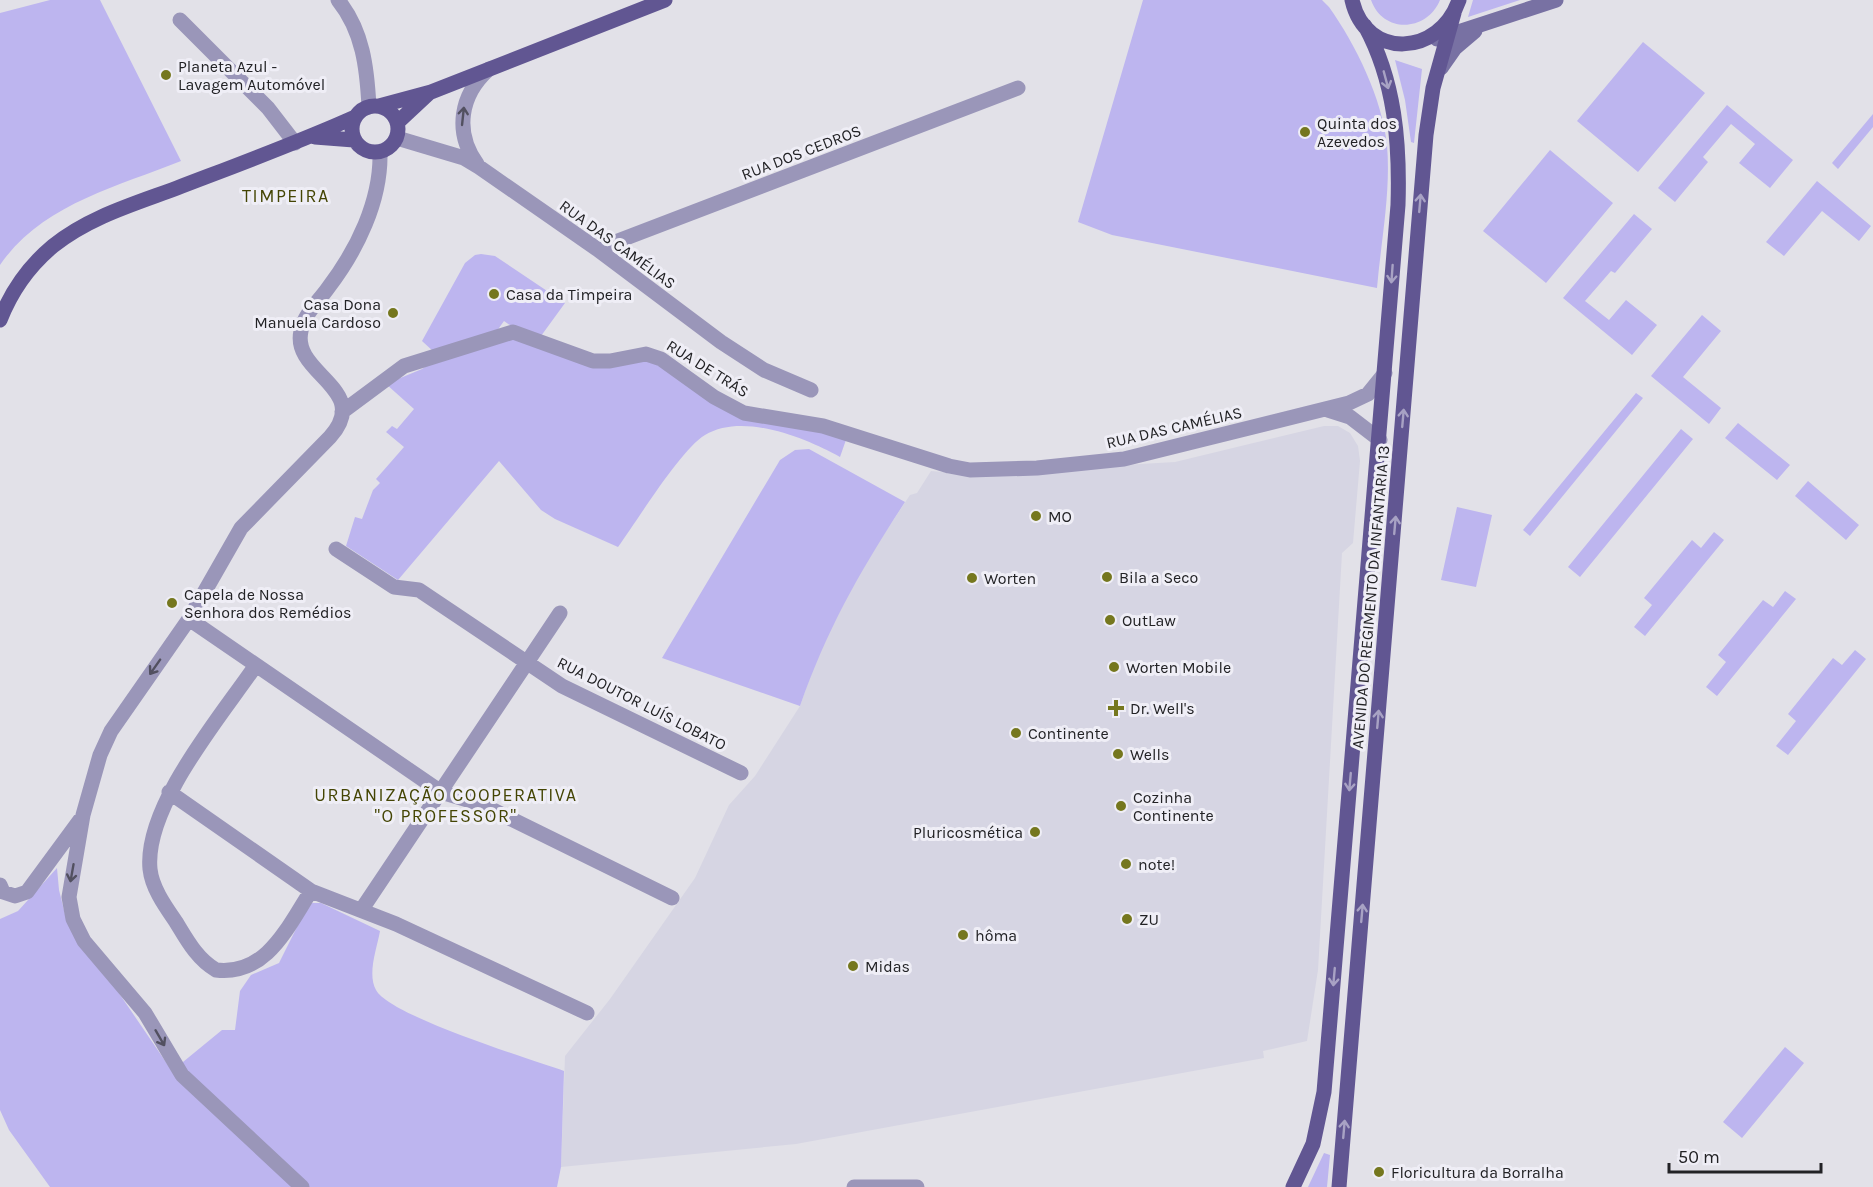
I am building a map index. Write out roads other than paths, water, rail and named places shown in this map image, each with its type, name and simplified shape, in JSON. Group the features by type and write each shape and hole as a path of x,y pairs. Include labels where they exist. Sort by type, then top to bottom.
{"main road":[{"path":"0,320 15,290 33,266 53,246 77,230 126,207 312,136 374,106 430,92 665,0"},
{"path":"1365,26 1389,42 1419,43 1556,0"},
{"name":"AVENIDA DO REGIMENTO DA INFANTARIA 13","path":"1293,1187 1313,1144 1324,1092 1398,205 1398,151 1383,67 1351,1"},
{"path":"1419,43 1440,31 1457,7"},
{"name":"AVENIDA DO REGIMENTO DA INFANTARIA 13","path":"1339,1187 1417,236 1433,88 1457,7"},
{"path":"1433,88 1444,62 1461,41 1504,17"},
{"path":"355,117 352,125 354,140 365,151 380,153 393,145 398,130 430,92"},
{"path":"374,106 387,109 398,130"},
{"path":"312,136 354,140"}],"street":[{"path":"338,0 347,11 360,38 374,106"},
{"path":"180,20 268,108 295,143"},
{"path":"479,167 464,139 464,108 478,79 489,69"},
{"name":"RUA DOS CEDROS","path":"597,249 1018,88"},
{"name":"RUA DAS CAMÉLIAS","path":"398,130 464,158 479,167 597,249 744,357 764,370 812,390"},
{"path":"302,1187 182,1075 145,1013 99,961 80,933 73,919 69,897 83,816 100,755 111,731 189,619 241,528 334,432 342,412 341,404 335,390 302,351 300,332 307,317 337,276 371,212 380,171 380,153"},
{"name":"RUA DE TRÁS","path":"342,412 404,366 518,332 593,361 610,361 651,354 723,403 744,413 823,426 955,468 988,471 1037,468"},
{"name":"RUA DAS CAMÉLIAS","path":"1037,468 1136,457 1316,411 1363,398 1373,389 1384,373"},
{"path":"1316,411 1330,410 1343,414 1380,440"},
{"name":"RUA DOUTOR LUÍS LOBATO","path":"336,549 394,587 419,590 574,693 741,773"},
{"path":"362,909 560,613"},
{"path":"189,619 441,792 475,801 672,898"},
{"path":"256,665 169,792 152,844 150,869 164,904 207,965 216,970 238,969 269,953 311,891"},
{"path":"169,792 311,891 362,909 587,1013"},
{"path":"1,888 19,895 30,889 83,816"},
{"path":"854,1187 917,1187"}],"place":[{"name":"Planeta Azul - Lavagem Automóvel","path":"166,75"},
{"name":"Quinta dos Azevedos","path":"1305,132"},
{"name":"Casa da Timpeira","path":"494,294"},
{"name":"Casa Dona Manuela Cardoso","path":"393,313"},
{"name":"MO","path":"1036,516"},
{"name":"Bila a Seco","path":"1107,577"},
{"name":"Worten","path":"972,578"},
{"name":"Capela de Nossa Senhora dos Remédios","path":"172,603"},
{"name":"OutLaw","path":"1110,620"},
{"name":"Worten Mobile","path":"1114,667"},
{"name":"Dr. Well's","path":"1116,708"},
{"name":"Continente","path":"1016,733"},
{"name":"Wells","path":"1118,754"},
{"name":"Cozinha Continente","path":"1121,806"},
{"name":"Pluricosmética","path":"1035,832"},
{"name":"note!","path":"1126,864"},
{"name":"ZU","path":"1127,919"},
{"name":"hôma","path":"963,935"},
{"name":"Midas","path":"853,966"},
{"name":"Floricultura da Borralha","path":"1379,1172"}],"district":[{"name":"TIMPEIRA","path":"286,196"},
{"name":"URBANIZAÇÃO COOPERATIVA \"O PROFESSOR\"","path":"446,805"}]}
